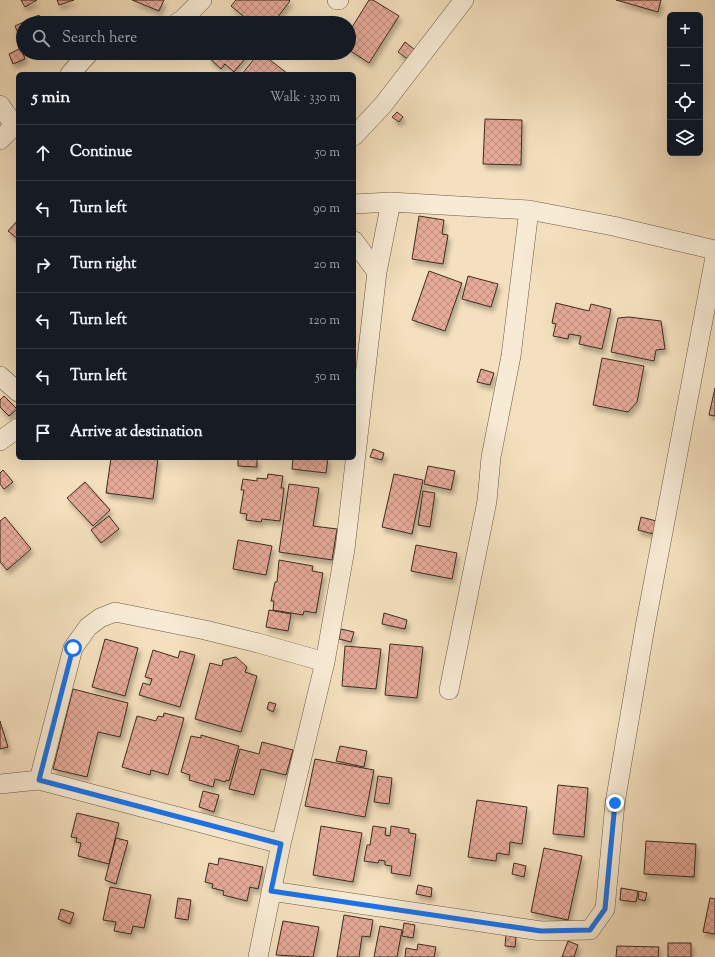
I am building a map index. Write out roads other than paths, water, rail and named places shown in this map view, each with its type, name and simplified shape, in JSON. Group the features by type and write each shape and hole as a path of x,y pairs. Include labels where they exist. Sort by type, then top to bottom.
{"street":[{"path":"186,16 202,0"},
{"path":"356,134 383,105 464,0"},
{"path":"72,72 82,60"},
{"path":"0,105 16,124 0,140"},
{"path":"356,454 377,272 391,202"},
{"path":"356,204 391,202 529,210 613,226 715,250"},
{"path":"449,690 487,501 491,457 511,356 529,210"},
{"path":"356,244 377,272"},
{"path":"271,891 541,931 590,930 605,909 617,788 645,627 715,257"},
{"path":"0,376 16,390"},
{"path":"0,442 16,430"},
{"path":"258,957 281,844 325,662 345,549 355,460"},
{"path":"39,780 73,648 88,627 100,618 115,612 258,642 325,662"},
{"path":"0,784 39,780 281,844"}]}
